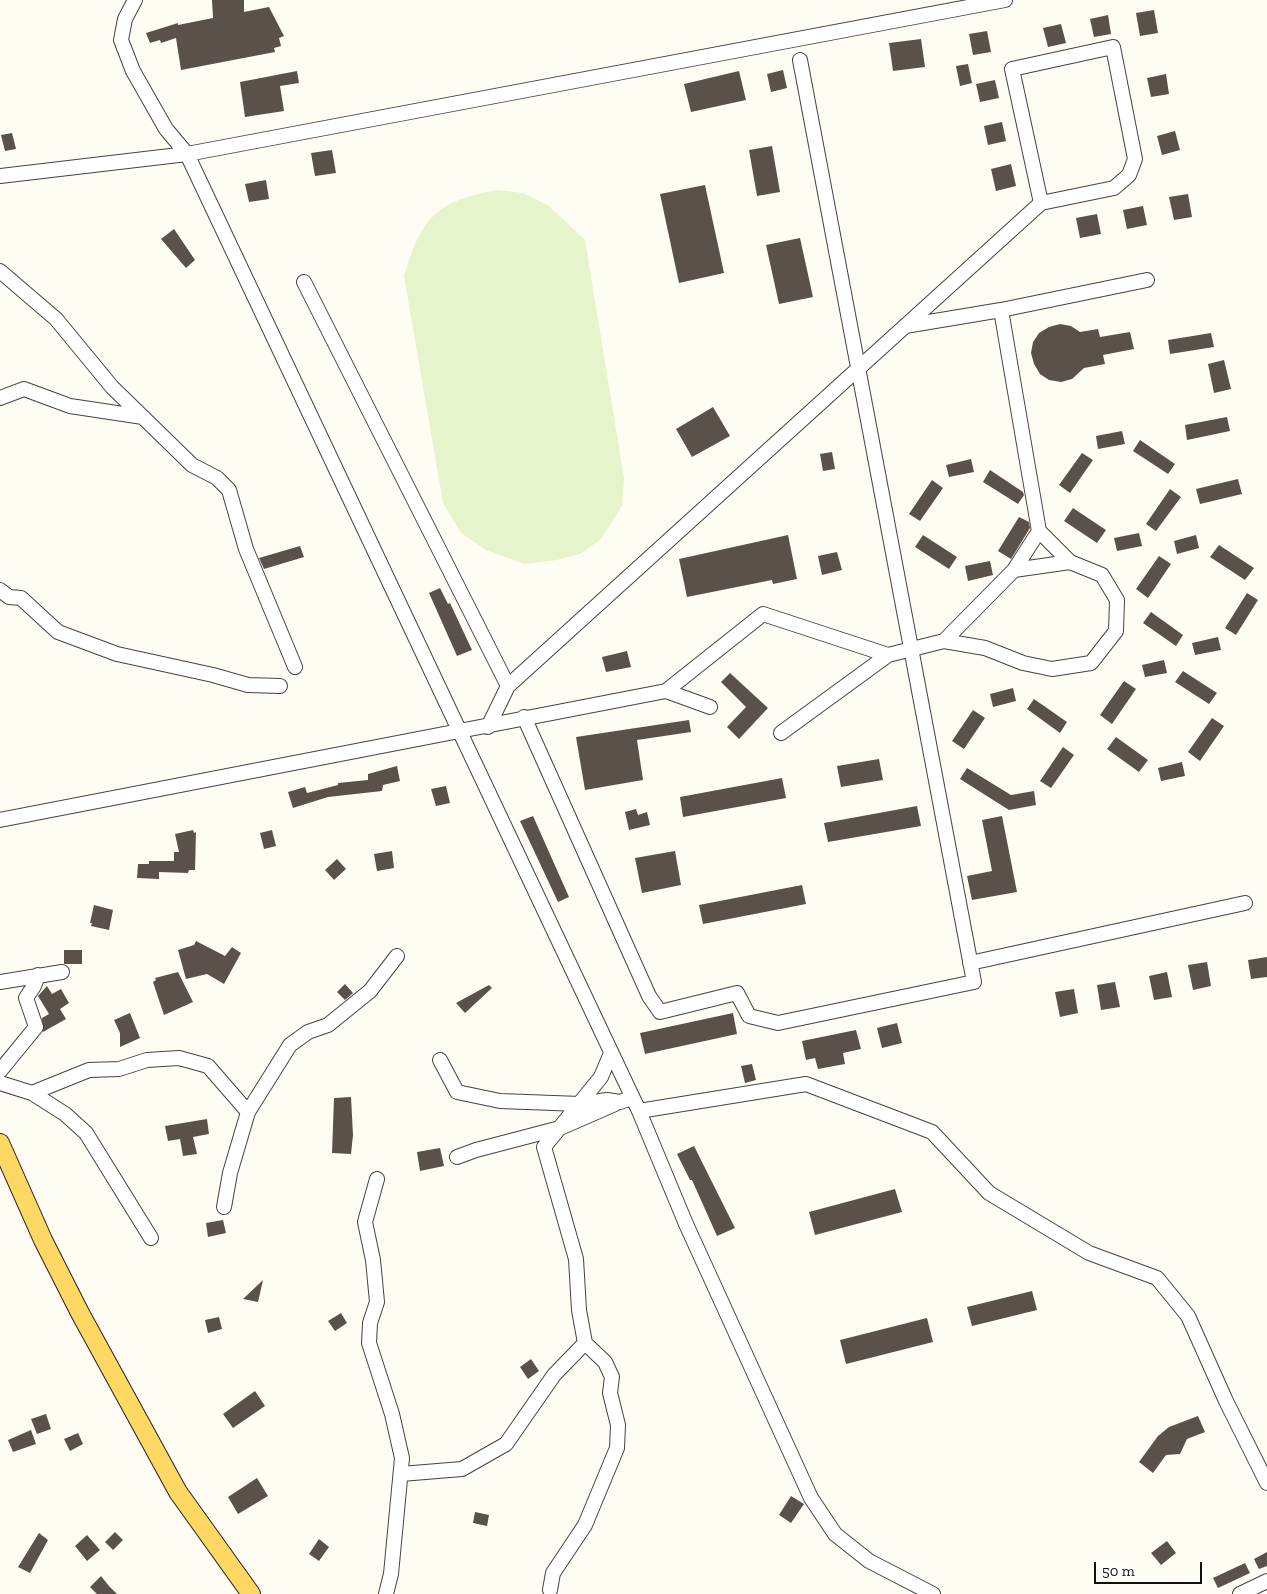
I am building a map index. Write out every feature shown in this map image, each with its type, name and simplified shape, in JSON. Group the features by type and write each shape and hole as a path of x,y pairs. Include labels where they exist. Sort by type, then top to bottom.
{"main road":[{"path":"0,1143 44,1240 80,1312 178,1492 251,1594"}],"street":[{"path":"135,0 125,19 121,40 133,71 166,129 187,154 611,1053 626,1100 639,1111 686,1224 811,1498 835,1534 869,1561 933,1594"},
{"path":"0,176 187,154 1005,0"},
{"path":"488,727 508,686 1041,203 1114,188 1129,175 1135,159 1113,47 1012,69 1041,203"},
{"path":"524,718 649,996 660,1012 736,993 750,1016 778,1022 974,982 800,60"},
{"path":"0,271 56,319 112,387 192,465 217,478 229,490 246,549 295,667"},
{"path":"904,326 1002,310 1147,280"},
{"path":"304,282 508,686"},
{"path":"781,733 888,654 944,641 985,648 1023,663 1052,669 1091,663 1116,631 1116,600 1102,575 1070,562 1039,531 1002,310"},
{"path":"0,398 24,389 70,406 143,417"},
{"path":"944,641 1014,570 1039,531"},
{"path":"1014,570 1070,562"},
{"path":"0,590 9,597 21,598 58,632 117,654 213,675 248,685 280,686"},
{"path":"0,820 666,691 763,614 888,654"},
{"path":"666,691 710,707"},
{"path":"970,963 1245,903"},
{"path":"224,1207 230,1173 248,1112 290,1045 308,1032 328,1025 370,991 397,956"},
{"path":"0,982 38,974 62,972"},
{"path":"0,1071 36,1027 26,998 34,986 38,974"},
{"path":"550,1590 554,1573 585,1525 617,1448 618,1425 610,1393 612,1377 605,1362 584,1343 579,1310 576,1258 544,1147 601,1077 611,1053"},
{"path":"32,1093 89,1070 119,1069 147,1060 179,1058 208,1066 248,1112"},
{"path":"440,1060 457,1092 500,1100 580,1104 607,1100 626,1100"},
{"path":"0,1083 32,1093 65,1114 86,1133 151,1238"},
{"path":"639,1111 806,1084 932,1132 989,1193 1089,1253 1157,1278 1188,1316 1226,1401 1267,1483"},
{"path":"457,1158 476,1150 560,1128 626,1100"},
{"path":"378,1179 365,1222 373,1260 377,1302 370,1323 369,1343 392,1414 402,1458 391,1574 386,1594"},
{"path":"401,1474 462,1469 506,1444 554,1375 584,1343"},
{"path":"1240,1594 1267,1581"}],"green space":[{"path":"498,190 523,193 549,206 585,240 624,478 622,506 601,539 580,554 557,560 524,564 486,550 461,533 443,503 404,276 417,239 425,225 435,215 446,206 460,199"}],"building":[{"path":"212,0 244,0 244,12 269,7 284,36 279,38 281,46 274,48 275,52 181,70 176,38 161,43 160,40 150,43 146,33 178,23 178,25 213,18"},
{"path":"1154,10 1158,33 1140,36 1136,13"},
{"path":"1108,15 1111,34 1094,37 1090,19"},
{"path":"1061,24 1066,43 1048,47 1043,28"},
{"path":"987,31 991,52 973,55 969,34"},
{"path":"921,39 925,67 893,71 889,43"},
{"path":"968,64 972,83 960,86 956,66"},
{"path":"783,70 787,88 771,92 767,74"},
{"path":"297,71 299,83 280,86 284,111 245,117 240,82"},
{"path":"739,71 746,100 691,112 684,84"},
{"path":"1166,74 1169,94 1151,97 1147,78"},
{"path":"995,80 999,98 980,102 976,84"},
{"path":"1002,122 1006,141 988,145 984,126"},
{"path":"1175,131 1180,150 1162,155 1157,136"},
{"path":"12,133 16,149 5,151 1,135"},
{"path":"772,146 780,192 757,196 749,150"},
{"path":"332,150 336,173 315,176 311,153"},
{"path":"1011,164 1016,186 996,191 991,169"},
{"path":"266,180 269,199 249,202 245,184"},
{"path":"705,185 724,273 679,283 660,194"},
{"path":"1188,194 1192,217 1174,220 1169,197"},
{"path":"1143,206 1147,225 1127,229 1123,210"},
{"path":"1097,214 1101,234 1080,238 1076,218"},
{"path":"174,229 195,260 186,268 161,239"},
{"path":"800,238 813,297 779,304 766,245"},
{"path":"1060,324 1071,326 1080,332 1098,329 1100,337 1130,332 1134,349 1103,355 1105,364 1084,368 1072,379 1061,382 1049,380 1040,374 1034,364 1031,353 1033,342 1039,333 1049,327"},
{"path":"1211,333 1214,347 1170,354 1168,340"},
{"path":"1224,360 1231,389 1214,393 1208,364"},
{"path":"713,407 730,436 692,457 676,429"},
{"path":"1227,417 1230,431 1187,440 1185,425"},
{"path":"1122,431 1125,444 1098,449 1096,436"},
{"path":"1140,440 1175,464 1168,474 1133,451"},
{"path":"832,452 835,469 823,471 820,454"},
{"path":"1082,453 1093,460 1070,493 1059,485"},
{"path":"971,459 974,472 949,477 946,465"},
{"path":"990,470 1023,492 1024,495 1018,504 983,482"},
{"path":"1238,479 1242,494 1200,504 1196,489"},
{"path":"932,480 943,488 920,521 909,514"},
{"path":"1170,489 1181,497 1156,531 1146,524"},
{"path":"1073,508 1106,530 1097,543 1064,521"},
{"path":"1019,517 1029,522 1030,528 1011,559 998,551"},
{"path":"1139,533 1142,546 1117,551 1114,538"},
{"path":"788,535 797,579 773,584 772,580 687,597 679,559"},
{"path":"923,535 957,557 949,569 915,547"},
{"path":"1196,535 1199,548 1177,554 1174,541"},
{"path":"1219,545 1254,568 1245,580 1210,557"},
{"path":"300,546 304,557 264,569 259,558"},
{"path":"837,552 842,570 822,575 818,556"},
{"path":"1159,556 1171,564 1148,598 1136,589"},
{"path":"990,561 993,575 968,581 965,566"},
{"path":"440,588 448,604 450,603 472,650 457,656 429,593"},
{"path":"1247,593 1258,600 1236,635 1225,628"},
{"path":"1151,612 1183,635 1176,646 1143,623"},
{"path":"1218,637 1221,650 1195,655 1192,643"},
{"path":"627,651 631,667 606,672 602,657"},
{"path":"1164,660 1167,673 1145,677 1142,665"},
{"path":"1183,671 1217,693 1209,704 1175,682"},
{"path":"730,673 768,708 739,739 727,727 746,707 721,682"},
{"path":"1124,681 1136,689 1112,724 1100,715"},
{"path":"1013,688 1016,701 993,707 990,694"},
{"path":"1034,699 1067,722 1060,733 1027,709"},
{"path":"973,710 985,718 964,749 952,741"},
{"path":"1212,718 1224,726 1200,761 1188,752"},
{"path":"689,720 691,732 637,740 643,780 585,790 576,737"},
{"path":"1116,737 1148,760 1139,772 1107,749"},
{"path":"1063,747 1074,755 1051,788 1040,781"},
{"path":"879,759 883,780 841,787 837,766"},
{"path":"1182,762 1185,776 1161,781 1158,768"},
{"path":"397,766 400,781 383,785 382,791 328,797 293,808 288,792 305,787 307,793 338,785 338,783 368,780 368,774"},
{"path":"967,768 1011,795 1034,791 1036,805 1009,810 960,779"},
{"path":"782,778 786,798 683,817 680,797"},
{"path":"446,786 450,803 436,806 431,789"},
{"path":"917,806 921,826 828,842 824,823"},
{"path":"636,809 638,815 647,812 650,825 629,830 625,812"},
{"path":"533,816 569,897 558,902 520,821"},
{"path":"1002,816 1017,892 972,900 967,876 992,871 982,820"},
{"path":"193,830 194,833 196,832 195,870 189,870 188,873 159,872 159,879 137,878 138,864 149,864 149,861 174,861 174,852 179,852 175,834"},
{"path":"272,830 276,846 264,849 260,833"},
{"path":"392,851 394,868 377,871 374,854"},
{"path":"675,851 681,885 642,893 635,858"},
{"path":"337,859 346,869 334,880 325,870"},
{"path":"802,885 806,904 703,924 699,905"},
{"path":"94,905 113,910 109,930 91,926"},
{"path":"196,941 225,956 232,947 241,953 224,984 207,974 186,979 178,950 194,945"},
{"path":"64,950 82,950 82,964 64,964"},
{"path":"1267,957 1267,977 1251,979 1248,960"},
{"path":"1207,962 1211,986 1193,990 1188,965"},
{"path":"178,972 193,1002 164,1015 153,982 156,980 155,978"},
{"path":"1167,972 1172,997 1154,1000 1149,976"},
{"path":"1115,982 1120,1007 1101,1010 1097,985"},
{"path":"345,984 353,993 345,1000 337,992"},
{"path":"489,985 492,988 465,1013 456,1003"},
{"path":"47,986 52,994 61,989 69,1003 60,1009 66,1019 43,1032 42,1018 49,1014 38,996"},
{"path":"1074,989 1078,1013 1060,1017 1055,992"},
{"path":"130,1013 140,1038 120,1047 120,1033 114,1020"},
{"path":"733,1013 737,1034 645,1054 640,1033"},
{"path":"897,1023 902,1043 882,1048 877,1028"},
{"path":"856,1030 861,1049 843,1053 845,1064 818,1069 815,1058 806,1060 802,1041"},
{"path":"752,1064 756,1080 745,1083 741,1066"},
{"path":"351,1097 353,1135 351,1154 332,1153 334,1098"},
{"path":"207,1119 209,1134 193,1137 197,1154 183,1156 180,1139 168,1141 165,1126"},
{"path":"694,1146 735,1228 717,1236 692,1180 690,1180 677,1154"},
{"path":"440,1148 444,1166 420,1171 417,1152"},
{"path":"895,1189 902,1212 815,1235 809,1212"},
{"path":"223,1220 226,1233 208,1237 206,1223"},
{"path":"263,1280 258,1302 243,1299"},
{"path":"1032,1291 1037,1310 972,1326 967,1307"},
{"path":"341,1313 347,1323 335,1331 328,1321"},
{"path":"219,1317 222,1329 208,1333 205,1320"},
{"path":"927,1318 933,1342 846,1364 840,1340"},
{"path":"531,1359 539,1371 528,1379 520,1367"},
{"path":"255,1391 265,1406 233,1428 223,1414"},
{"path":"46,1414 51,1429 37,1434 31,1419"},
{"path":"1198,1416 1205,1432 1187,1439 1180,1454 1166,1455 1153,1473 1139,1462 1158,1436 1169,1427"},
{"path":"31,1430 36,1444 13,1452 8,1440"},
{"path":"78,1433 83,1444 70,1451 64,1439"},
{"path":"257,1478 268,1496 238,1514 228,1497"},
{"path":"791,1496 804,1504 791,1523 779,1515"},
{"path":"475,1512 489,1515 487,1526 473,1523"},
{"path":"115,1532 123,1540 113,1550 105,1542"},
{"path":"39,1533 48,1540 30,1573 18,1567"},
{"path":"87,1535 100,1550 87,1561 75,1546"},
{"path":"319,1539 329,1547 319,1561 309,1554"},
{"path":"1167,1541 1176,1553 1161,1565 1151,1553"},
{"path":"1267,1552 1267,1566 1259,1569 1254,1559"},
{"path":"1245,1563 1250,1573 1218,1588 1213,1578"},
{"path":"101,1576 117,1594 97,1594 90,1587"}]}
